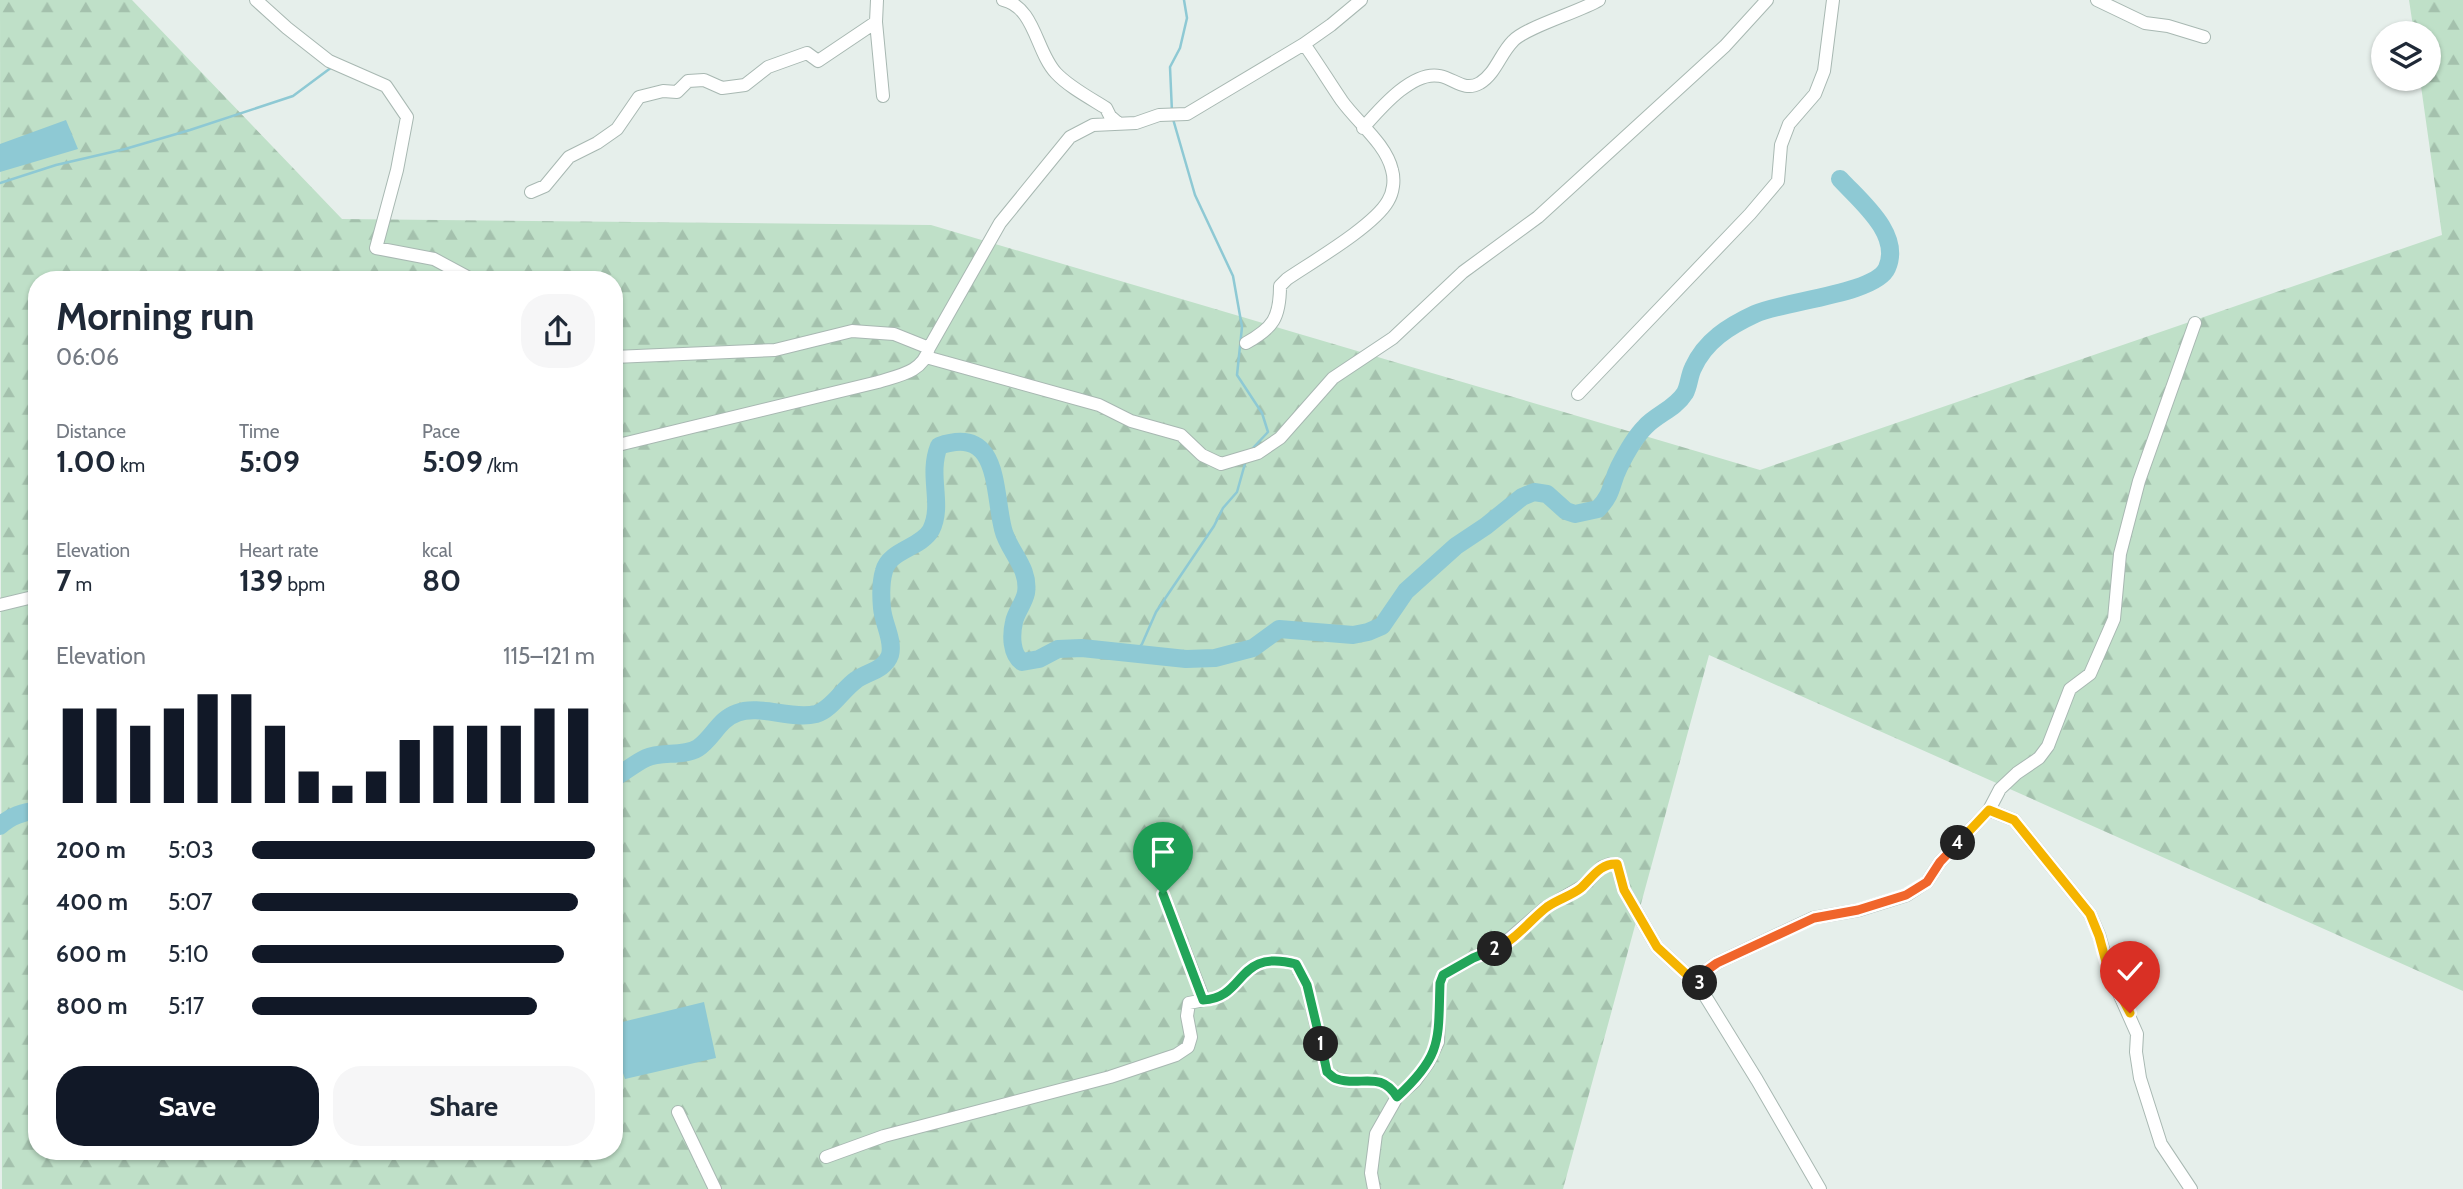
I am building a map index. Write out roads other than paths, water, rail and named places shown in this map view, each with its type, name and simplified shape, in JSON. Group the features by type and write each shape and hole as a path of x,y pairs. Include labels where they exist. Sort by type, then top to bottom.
{"street":[{"path":"257,0 329,61 386,86 407,117 397,170 376,248 434,259 456,271"},
{"path":"877,0 876,22 883,96"},
{"path":"1003,0 1011,2 1021,10 1056,73 1106,108 1118,123"},
{"path":"623,444 878,382 917,369 1000,223 1070,137 1093,125 1136,123 1159,115 1187,114 1304,44 1331,25 1345,5 1361,0"},
{"path":"1363,128 1400,90 1428,76 1440,76 1461,86 1479,83 1499,64 1513,40 1599,0"},
{"path":"623,357 775,350 852,331 894,334 928,352 1043,391 1099,405 1131,421 1181,435 1202,455 1221,464 1258,453 1280,438 1333,378 1393,338 1463,272 1538,217 1725,46 1767,0"},
{"path":"1578,394 1751,214 1778,181 1781,145 1789,124 1815,94 1824,71 1833,0"},
{"path":"2097,0 2145,23 2168,26 2204,37"},
{"path":"531,192 545,186 569,157 617,129 639,97 663,91 677,92 688,81 704,80 722,88 745,85 768,67 793,57 807,53 818,61 876,22"},
{"path":"1246,343 1271,326 1280,302 1280,286 1380,212 1389,200 1394,178 1392,169 1377,144 1304,44"},
{"path":"1699,986 1703,973 1717,963 1814,918 1858,910 1906,895 1927,882 1940,862 1989,810 2000,789 2039,758 2048,746 2070,689 2090,674 2114,619 2120,554 2139,481 2195,323"},
{"path":"0,605 28,598"},
{"path":"1989,810 2014,820 2090,914 2109,973 2137,1034 2136,1052 2140,1078 2161,1144 2191,1189"},
{"path":"1374,1189 1371,1173 1376,1134 1397,1097 1422,1072 1438,1042 1440,983 1443,975 1500,947 1545,908 1573,893 1610,864 1617,864 1624,890 1657,947 1699,986 1820,1189"},
{"path":"1163,894 1203,1000"},
{"path":"826,1157 884,1136 1110,1077 1176,1055 1188,1047 1191,1037 1187,1016 1189,1003 1210,1000 1226,992 1255,964 1266,960 1282,960 1296,964 1307,985 1327,1072 1337,1079 1380,1082 1391,1087 1397,1097"},
{"path":"678,1112 715,1189"}],"water":[{"path":"66,120 78,149 0,172 0,144"},
{"path":"704,1002 716,1058 625,1079 623,1022"}],"waterway":[{"path":"1172,112 1170,67 1180,48 1187,18 1184,0"},
{"path":"0,183 56,165 190,130 293,96 332,67"},
{"path":"1173,119 1195,195 1233,276 1242,327 1237,375 1262,413 1268,432 1253,448"},
{"path":"623,772 646,758 698,748 725,720 737,713 755,710 806,715 821,712 856,680 884,664 891,649 882,608 884,571 892,558 920,541 931,530 936,510 935,468 939,446 959,442 973,444 983,452 990,465 1003,529 1025,575 1026,593 1015,618 1012,633 1014,649 1022,662 1039,659 1058,649 1082,648 1186,659 1215,658 1253,648 1279,629 1353,635 1382,626 1406,591 1456,546 1522,497 1534,492 1547,494 1566,511 1575,514 1598,509 1607,498 1619,467 1638,436 1650,422 1681,399 1698,358 1711,342 1727,329 1768,309 1848,291 1879,277 1887,268 1889,243 1877,219 1840,179"},
{"path":"1134,653 1142,644 1156,612 1214,526 1223,508 1237,492 1246,460"},
{"path":"0,826 17,815 28,812"}]}
